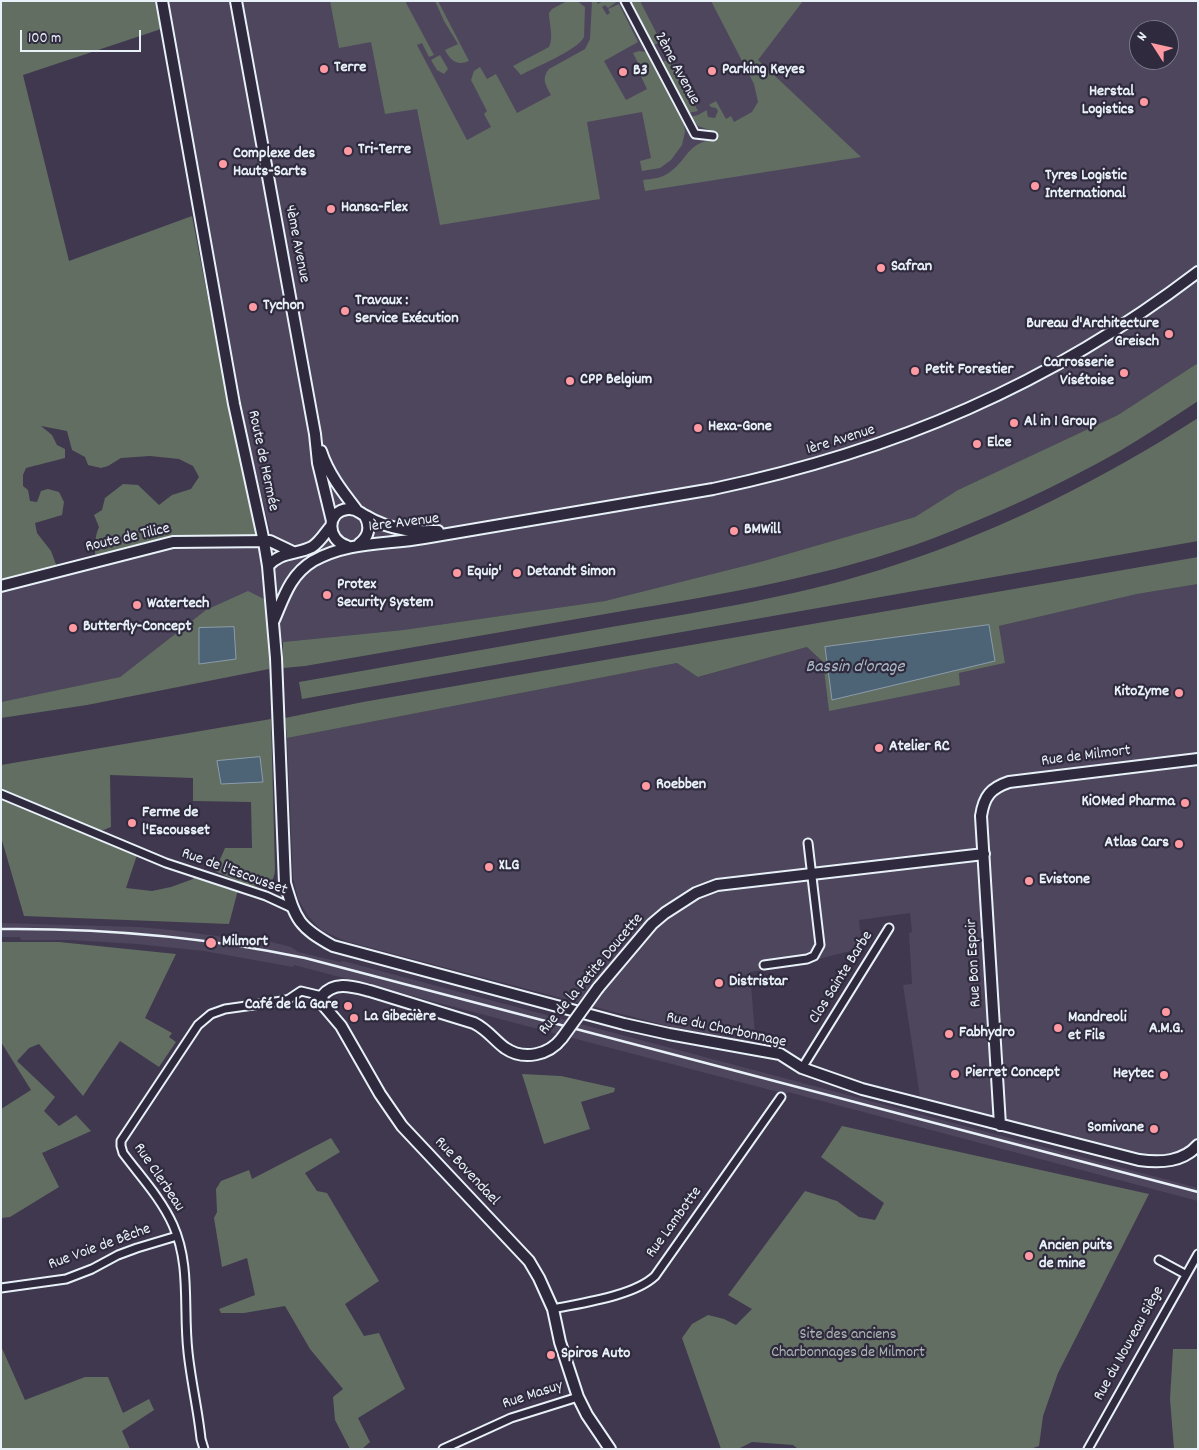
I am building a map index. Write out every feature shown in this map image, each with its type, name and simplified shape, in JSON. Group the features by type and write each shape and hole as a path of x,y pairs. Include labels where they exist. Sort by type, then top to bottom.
{"street":[{"name":"Route de Hermée","path":"162,1 234,404 268,566 278,707 285,883 292,908 304,928"},
{"name":"4ème Avenue","path":"236,1 315,434 318,463 332,524"},
{"name":"2ème Avenue","path":"625,1 695,134 712,136"},
{"name":"1ère Avenue","path":"273,623 289,584 296,575 313,561 347,546 424,538 742,483 790,472 887,442 959,414 1050,369 1117,329 1198,272"},
{"name":"4ème Avenue","path":"315,434 324,460 336,483 356,510"},
{"name":"1ère Avenue","path":"268,566 280,556 310,548 317,543 340,512 347,509 356,510 365,516 407,530 454,532"},
{"name":"1ère Avenue","path":"359,544 367,537 369,532 365,516"},
{"path":"332,524 334,537 337,542 347,546"},
{"name":"Route de Tilice","path":"1,586 172,542 212,540 264,542"},
{"path":"264,542 270,541 293,552"},
{"path":"270,582 276,585 289,584"},
{"name":"Rue de Milmort","path":"984,800 998,786 1009,782 1198,759"},
{"name":"Rue de l'Escousset","path":"1,794 166,863 266,896 292,908"},
{"name":"Rue Bon Espoir","path":"984,800 981,816 1000,1125"},
{"path":"764,965 814,956 820,945 808,843"},
{"name":"Rue de la Petite Doucette","path":"322,996 327,990 338,986 353,986 474,1023 487,1030 504,1047 522,1054 533,1055 547,1052 562,1038 598,988 652,924 664,913 696,893 726,884 984,854"},
{"name":"Rue du Charbonnage","path":"304,928 334,946 669,1034 780,1054 802,1068 862,1089 1139,1160 1158,1162 1176,1160 1198,1144"},
{"name":"Clos Sainte Barbe","path":"802,1068 889,928"},
{"name":"Rue Clerbeau","path":"204,1449 188,1351 184,1259 177,1236 161,1203 123,1153 120,1146 123,1136 198,1025 211,1014 225,1009 289,999 301,991 322,996"},
{"name":"Rue Bovendael","path":"322,996 324,1006 341,1026 394,1116 529,1261 539,1278 552,1310 578,1397"},
{"name":"Rue Lambotte","path":"552,1310 621,1293 641,1287 649,1282 781,1097"},
{"name":"Rue Voie de Bêche","path":"1,1288 66,1279 92,1269 118,1255 177,1236"},
{"name":"Rue du Nouveau Siège","path":"1088,1449 1198,1254"},
{"path":"1159,1260 1185,1274"},
{"name":"Rue Masuy","path":"443,1449 510,1418 578,1397 587,1415 610,1449"}],"shaded area":[{"path":"164,1 1198,1 1198,363 1118,415 958,490 915,517 760,562 605,601 403,630 283,642 269,629 206,610 120,677 1,702 1,586 173,542 272,538 241,413"},
{"path":"1198,584 1198,1156 1158,1162 921,1103 903,985 912,984 909,933 912,932 910,913 859,920 862,948 795,965 750,972 755,1035 753,1042 675,1028 345,941 321,930 308,916 298,899 293,878 287,738 677,663 699,677 807,647 823,662 829,710 960,684 959,673 1005,663 999,626 1137,594"},
{"path":"1,923 138,927 246,940 247,937 255,938 291,947 298,952 340,962 343,961 1198,1188 1198,1201 788,1092 786,1094 294,965 293,967 204,951 137,944 69,940 21,940 20,937 1,937"}],"green space":[{"path":"1,1 155,1 161,29 23,75 69,261 192,216 229,408 259,528 256,535 245,541 173,542 109,558 95,554 99,527 94,515 102,510 105,498 123,484 138,485 159,505 172,495 191,489 199,477 193,466 179,459 150,456 121,458 101,468 88,465 85,457 72,450 67,431 41,426 52,435 57,445 65,449 65,458 26,468 23,475 23,486 28,490 30,501 37,502 41,491 48,489 59,492 64,502 62,515 35,523 37,533 51,551 57,567 1,580"},
{"path":"330,1 405,1 434,55 429,57 422,43 417,45 467,140 491,127 484,114 487,111 471,80 474,71 480,67 487,79 496,74 517,113 551,95 545,79 549,69 585,49 590,39 592,1 596,1 598,4 603,1 618,1 608,8 605,5 602,7 607,15 610,13 608,9 619,4 638,42 604,61 626,100 647,89 636,66 639,65 633,53 639,51 646,52 684,125 685,132 682,145 671,160 660,168 642,171 640,161 651,158 642,112 587,122 600,199 440,225 417,109 385,114 371,42 339,48"},
{"path":"435,1 438,1 469,61 458,63 445,50 458,44"},
{"path":"567,1 577,1 585,7 584,37 565,53 521,75 513,66 549,47 551,35 549,13 552,9"},
{"path":"631,1 640,1 661,42 654,45"},
{"path":"711,1 803,1 758,60 861,157 645,191 643,180 667,174 698,144 713,140 713,131 698,126 690,117 707,110 708,117 715,118 718,111 709,105 716,101 726,119 731,116 734,122 752,112 758,102 754,84"},
{"path":"440,55 448,69 444,74 437,70 431,60"},
{"path":"670,58 698,111 688,113 662,64"},
{"path":"1198,363 1198,401 1138,440 1096,464 1028,498 958,529 895,551 817,573 737,591 305,666 283,668 283,642 403,630 605,601 760,562 915,517 958,490 1118,415"},
{"path":"1198,418 1198,541 302,699 299,682 758,601 861,576 935,551 1013,519 1126,462"},
{"path":"1198,557 1198,584 1137,594 999,626 1005,663 959,673 960,685 829,711 823,662 807,647 698,677 677,663 287,738 285,718 363,702"},
{"path":"248,591 266,600 269,629 269,669 87,705 1,718 1,702 120,677 206,610"},
{"path":"271,719 275,870 273,880 267,885 260,887 251,886 215,871 225,848 252,848 251,802 193,801 193,778 110,775 111,827 101,831 1,788 1,765"},
{"path":"1,798 137,855 126,888 152,891 193,879 194,875 238,890 229,924 24,916 1,837"},
{"path":"1,942 59,942 176,954 145,1018 172,1033 169,1037 176,1042 159,1067 120,1041 83,1096 39,1044 29,1048 17,1061 55,1097 44,1111 59,1126 76,1115 91,1131 42,1153 59,1187 10,1217 1,1218 1,1109 31,1090 1,1042"},
{"path":"522,1074 561,1076 615,1088 614,1092 581,1102 590,1129 544,1144"},
{"name":"Site des anciens Charbonnages de Milmort","path":"842,1126 1149,1194 1058,1373 1043,1416 1039,1446 1030,1449 798,1449 793,1445 752,1442 738,1449 721,1449 682,1338 692,1324 708,1315 724,1319 736,1325 752,1309 728,1295 805,1191 837,1201 859,1217 875,1220 884,1203 821,1157"},
{"path":"331,1138 340,1152 305,1173 317,1191 327,1193 379,1281 345,1304 364,1336 379,1333 405,1389 358,1418 370,1442 362,1449 350,1449 335,1420 333,1397 343,1389 310,1349 285,1306 244,1313 221,1313 219,1309 255,1295 247,1258 222,1267 214,1218 217,1212 216,1189 221,1181 249,1170 252,1179"},
{"path":"1,1346 25,1400 85,1377 108,1377 123,1413 149,1399 154,1410 122,1431 130,1449 1,1449"},
{"path":"1173,1349 1198,1349 1198,1449 1174,1449 1170,1399"}],"water":[{"name":"Bassin d'orage","path":"989,625 995,661 832,700 825,647"},
{"path":"234,627 236,659 199,664 199,628"},
{"path":"260,757 263,782 221,784 217,761"}],"railway":[{"path":"1,929 78,930 154,935 230,944 305,958 1198,1192"}],"place":[{"name":"Terre","path":"324,69"},
{"name":"Parking Keyes","path":"712,71"},
{"name":"B3","path":"623,72"},
{"name":"Herstal Logistics","path":"1144,102"},
{"name":"Tri-Terre","path":"348,151"},
{"name":"Complexe des Hauts-Sarts","path":"223,164"},
{"name":"Tyres Logistic International","path":"1035,186"},
{"name":"Hansa-Flex","path":"331,209"},
{"name":"Safran","path":"881,268"},
{"name":"Tychon","path":"253,307"},
{"name":"Travaux : Service Exécution","path":"345,311"},
{"name":"Bureau d'Architecture Greisch","path":"1169,334"},
{"name":"Petit Forestier","path":"915,371"},
{"name":"Carrosserie Visétoise","path":"1124,373"},
{"name":"CPP Belgium","path":"570,381"},
{"name":"Al in 1 Group","path":"1014,423"},
{"name":"Hexa-Gone","path":"698,428"},
{"name":"Elce","path":"977,444"},
{"name":"BMWill","path":"734,531"},
{"name":"Equip'","path":"457,573"},
{"name":"Detandt Simon","path":"517,573"},
{"name":"Protex Security System","path":"327,595"},
{"name":"Watertech","path":"137,605"},
{"name":"Butterfly-Concept","path":"73,628"},
{"name":"KitoZyme","path":"1179,693"},
{"name":"Atelier RC","path":"879,748"},
{"name":"Roebben","path":"646,786"},
{"name":"KiOMed Pharma","path":"1185,803"},
{"name":"Ferme de l'Escousset","path":"132,823"},
{"name":"Atlas Cars","path":"1179,844"},
{"name":"XLG","path":"489,867"},
{"name":"Evistone","path":"1029,881"},
{"name":"Milmort","path":"211,943"},
{"name":"Distristar","path":"719,983"},
{"name":"Café de la Gare","path":"348,1006"},
{"name":"A.M.G.","path":"1166,1012"},
{"name":"La Gibecière","path":"354,1018"},
{"name":"Mandreoli et Fils","path":"1058,1028"},
{"name":"Fabhydro","path":"949,1034"},
{"name":"Pierret Concept","path":"955,1074"},
{"name":"Heytec","path":"1164,1075"},
{"name":"Somivane","path":"1154,1129"},
{"name":"Ancien puits de mine","path":"1029,1256"},
{"name":"Spiros Auto","path":"551,1355"}]}
